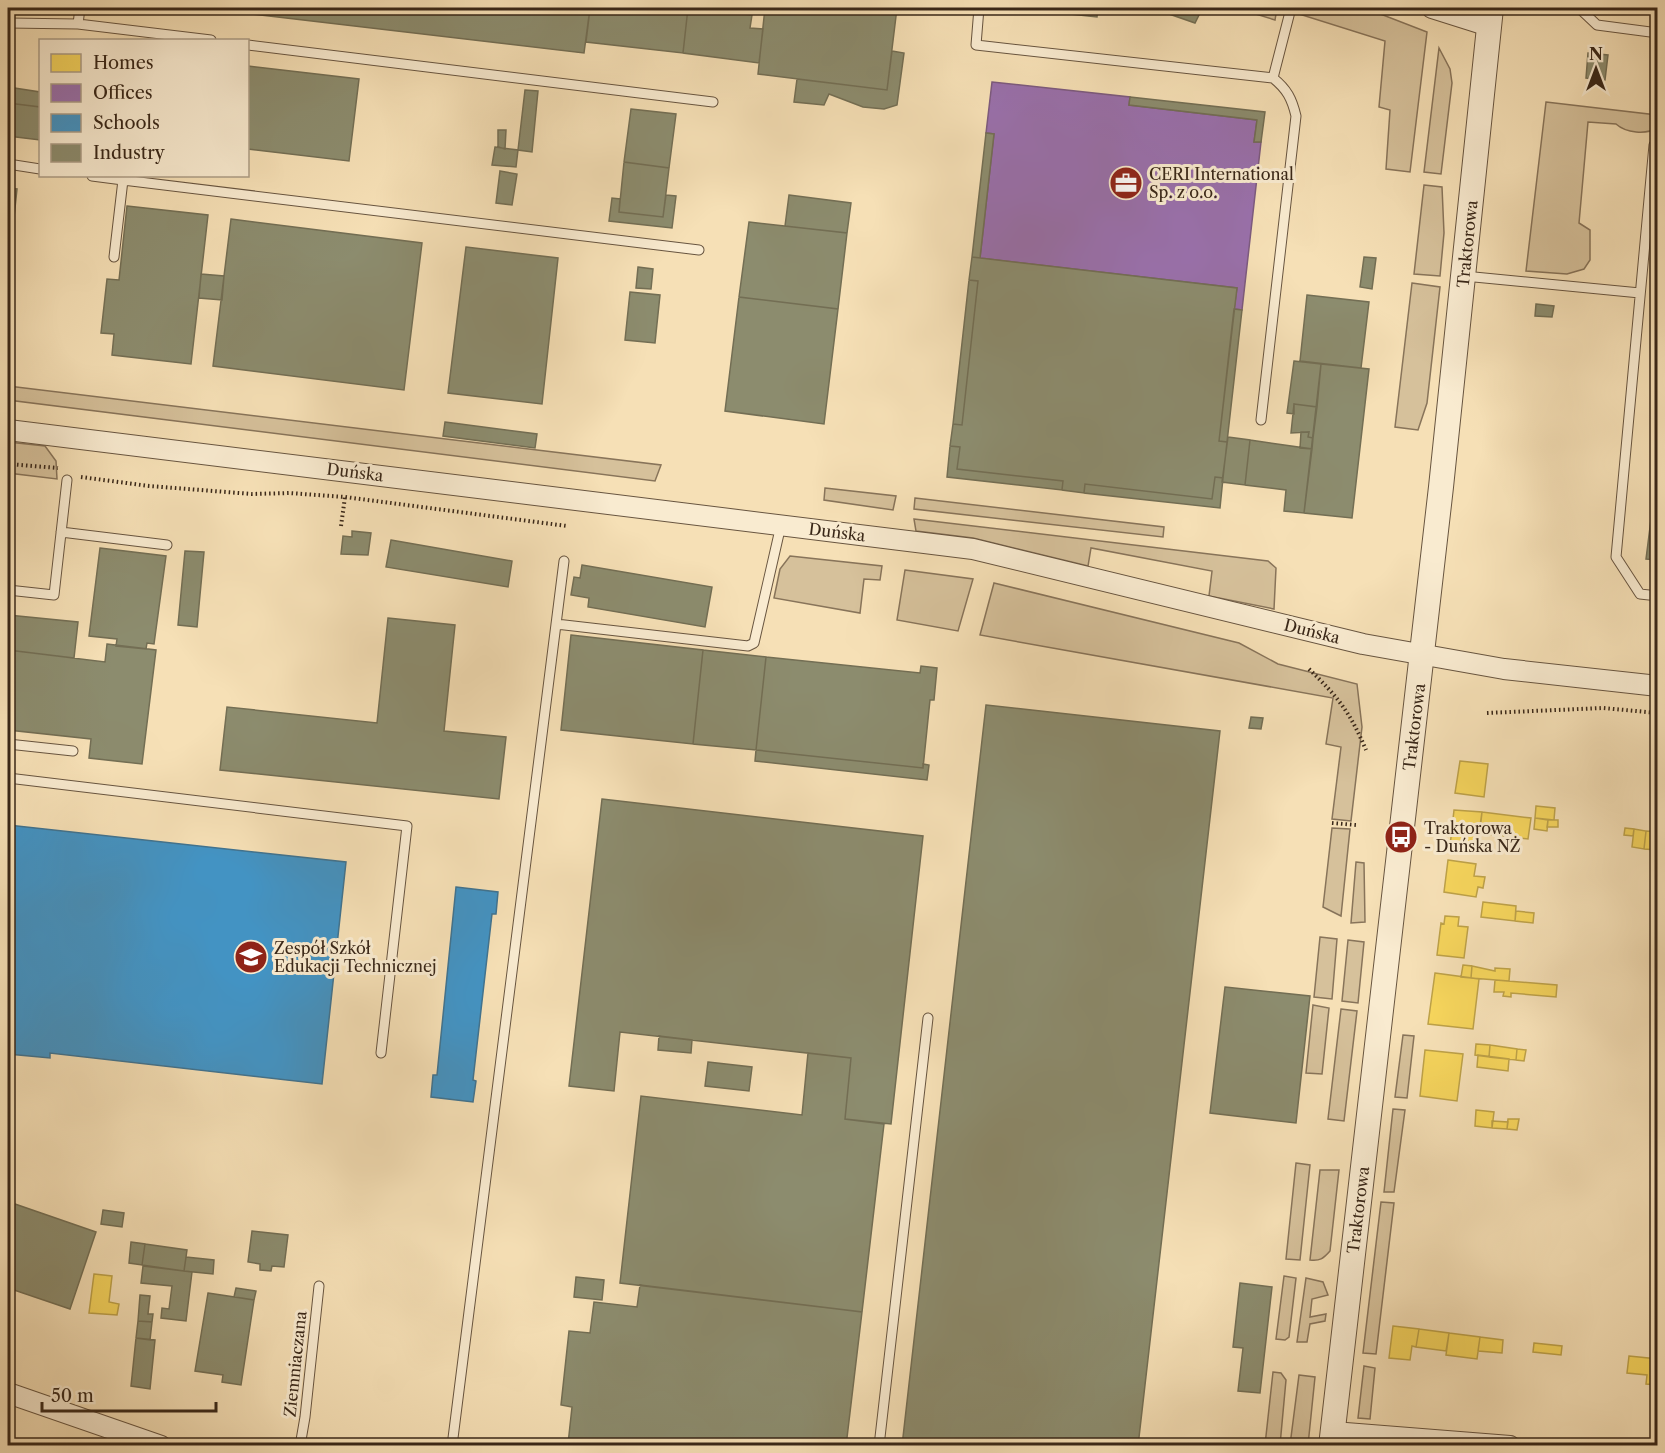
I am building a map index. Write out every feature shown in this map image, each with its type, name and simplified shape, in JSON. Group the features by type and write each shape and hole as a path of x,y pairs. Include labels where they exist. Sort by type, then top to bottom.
{"street":[{"path":"1432,8 1490,17"},
{"name":"Traktorowa","path":"1332,1439 1422,655 1490,17"},
{"name":"Duńska","path":"8,430 994,553 1363,644 1504,669 1658,686"},
{"path":"8,1394 161,1446"},
{"path":"1332,1439 1510,1446"}],"lane":[{"path":"78,24 80,8"},
{"path":"979,8 976,45 1273,78 1284,87 1293,100 1296,116 1261,420"},
{"path":"1273,78 1291,8"},
{"path":"1579,8 1597,25 1658,33"},
{"path":"8,23 78,24 203,39"},
{"path":"249,45 713,102"},
{"path":"1654,145 1616,557 1640,594 1658,596"},
{"path":"8,164 39,169"},
{"path":"100,177 699,250"},
{"path":"114,257 123,180"},
{"path":"1464,276 1640,293"},
{"path":"8,590 54,595 70,477"},
{"path":"556,624 748,646 754,643 781,525"},
{"path":"61,532 167,545"},
{"path":"452,1446 564,561"},
{"path":"8,744 73,751"},
{"path":"8,778 406,826 381,1053"},
{"path":"879,1446 928,1018"},
{"name":"Ziemniaczana","path":"300,1446 319,1286"}],"path":[{"path":"8,464 68,470"},
{"path":"70,477 252,494 290,493 345,496 567,526"},
{"path":"341,526 345,496"},
{"path":"1309,669 1338,697 1353,719 1366,750"},
{"path":"1487,713 1603,708 1658,713"},
{"path":"1332,823 1356,825"}],"shaded area":[{"path":"1236,8 1277,8 1275,20"},
{"path":"1300,8 1365,8 1427,32 1410,172 1386,169 1390,110 1379,107 1385,41 1299,14"},
{"path":"1439,48 1450,69 1452,83 1441,174 1424,172"},
{"path":"1546,102 1657,115 1657,128 1642,132 1630,131 1616,124 1588,122 1579,223 1590,230 1590,260 1584,269 1567,274 1526,271"},
{"path":"1424,185 1442,187 1444,233 1440,276 1414,274"},
{"path":"1412,283 1440,287 1427,403 1418,430 1395,427"},
{"path":"8,386 661,465 655,481 8,400"},
{"path":"8,442 45,446 56,461 57,479 8,473"},
{"path":"825,488 896,496 893,510 824,500"},
{"path":"915,498 1164,527 1163,537 914,509"},
{"path":"914,519 1268,561 1276,568 1274,609 1209,596 1212,571 1091,548 1088,566 973,538 916,531"},
{"path":"790,556 882,566 880,580 864,579 860,613 774,598 780,569"},
{"path":"905,570 973,579 958,631 897,620"},
{"path":"994,583 1239,643 1278,664 1357,684 1362,727 1351,821 1332,819 1341,747 1326,744 1333,698 980,635"},
{"path":"1332,828 1350,829 1341,916 1323,907"},
{"path":"1356,862 1364,863 1365,922 1351,923"},
{"path":"1320,937 1337,939 1332,999 1314,997"},
{"path":"1348,940 1364,942 1358,1003 1342,1001"},
{"path":"1313,1005 1329,1008 1322,1074 1306,1073"},
{"path":"1341,1009 1357,1011 1344,1121 1328,1119"},
{"path":"1403,1035 1414,1036 1407,1098 1395,1097"},
{"path":"1393,1109 1405,1110 1394,1192 1384,1192"},
{"path":"1296,1163 1310,1165 1300,1260 1286,1259"},
{"path":"1320,1170 1339,1170 1330,1251 1321,1259 1310,1260"},
{"path":"1381,1202 1394,1203 1376,1354 1363,1353"},
{"path":"1284,1276 1296,1278 1289,1337 1285,1340 1276,1339"},
{"path":"1306,1278 1323,1282 1328,1295 1312,1299 1310,1317 1326,1314 1325,1321 1310,1324 1307,1342 1297,1342"},
{"path":"1364,1366 1375,1368 1370,1419 1358,1418"},
{"path":"1273,1372 1281,1373 1286,1380 1280,1445 1265,1445"},
{"path":"1299,1375 1315,1377 1308,1445 1290,1445"}],"building: Homes":[{"path":"1460,761 1488,764 1484,797 1455,793"},
{"path":"1536,806 1555,808 1554,820 1535,818"},
{"path":"1454,810 1482,812 1478,849 1450,846"},
{"path":"1482,812 1531,818 1528,839 1479,833"},
{"path":"1535,818 1548,820 1547,831 1534,829"},
{"path":"1548,820 1558,820 1558,827 1547,827"},
{"path":"1625,828 1634,829 1633,836 1624,835"},
{"path":"1634,829 1646,831 1644,849 1632,847"},
{"path":"1646,831 1658,832 1658,850 1644,849"},
{"path":"1448,860 1476,864 1474,876 1485,877 1483,888 1478,887 1476,897 1444,892"},
{"path":"1483,902 1516,906 1515,921 1481,917"},
{"path":"1516,911 1534,913 1533,923 1515,921"},
{"path":"1445,916 1459,917 1458,926 1468,927 1464,958 1437,955 1441,923 1444,924"},
{"path":"1463,965 1472,966 1471,978 1461,977"},
{"path":"1472,966 1495,971 1495,968 1510,969 1509,981 1471,978"},
{"path":"1435,973 1479,979 1473,1029 1428,1024"},
{"path":"1495,980 1557,985 1556,997 1511,993 1511,997 1503,996 1504,992 1494,992"},
{"path":"1476,1044 1490,1045 1489,1057 1475,1055"},
{"path":"1490,1045 1517,1049 1516,1060 1489,1057"},
{"path":"1517,1049 1526,1050 1524,1061 1516,1060"},
{"path":"1425,1050 1463,1054 1457,1101 1420,1096"},
{"path":"1478,1055 1509,1059 1508,1071 1477,1067"},
{"path":"1476,1110 1494,1112 1492,1128 1475,1126"},
{"path":"1508,1119 1519,1119 1517,1130 1507,1129"},
{"path":"1492,1121 1508,1122 1507,1129 1492,1128"},
{"path":"94,1274 112,1276 109,1302 119,1304 117,1315 89,1313"},
{"path":"1393,1326 1419,1329 1416,1347 1412,1346 1410,1360 1389,1358"},
{"path":"1419,1329 1449,1333 1446,1351 1416,1347"},
{"path":"1449,1333 1480,1337 1477,1359 1446,1355"},
{"path":"1480,1337 1503,1340 1502,1353 1478,1351"},
{"path":"1534,1343 1562,1346 1561,1355 1533,1352"},
{"path":"1629,1356 1658,1359 1657,1385 1646,1384 1647,1375 1627,1373"}],"building: Offices":[{"path":"992,82 1130,97 1129,105 1257,120 1254,142 1261,142 1242,310 1234,309 1237,288 980,258 994,134 986,133"}],"building: Schools":[{"path":"8,825 346,862 322,1084 50,1053 50,1058 8,1054"},
{"path":"456,887 498,892 496,914 492,914 473,1080 476,1081 473,1102 431,1097 433,1075 437,1075"}],"building: Industry":[{"path":"201,8 590,8 584,53"},
{"path":"604,8 688,8 683,53 586,42 590,9 603,11"},
{"path":"688,8 752,15 750,28 763,29 759,63 683,53"},
{"path":"765,8 897,8 887,90 758,74"},
{"path":"1013,8 1098,8 1097,17"},
{"path":"1171,8 1200,13 1195,23 1169,14"},
{"path":"892,51 904,53 897,105 884,109 863,107 829,94 824,105 794,102 797,79 887,90"},
{"path":"1588,53 1608,55 1605,80 1586,78"},
{"path":"249,66 359,79 349,161 249,149"},
{"path":"8,87 39,92 39,107 8,103"},
{"path":"525,90 538,91 532,152 518,150"},
{"path":"1130,97 1265,112 1261,142 1254,142 1257,120 1129,105"},
{"path":"8,103 39,107 39,140 8,136"},
{"path":"631,109 676,114 669,168 624,162"},
{"path":"498,130 506,130 505,149 498,147"},
{"path":"986,133 994,134 980,258 972,257"},
{"path":"495,147 518,150 516,167 492,165"},
{"path":"624,162 669,168 663,217 619,212"},
{"path":"500,171 517,174 512,205 496,203"},
{"path":"8,188 17,189 8,273"},
{"path":"666,195 676,196 672,228 609,221 612,198 620,199 619,212 663,217"},
{"path":"789,195 851,203 847,233 785,226"},
{"path":"127,206 208,215 191,364 112,355 114,334 101,333 107,279 119,280"},
{"path":"231,219 422,243 404,390 213,366"},
{"path":"749,222 847,233 838,309 739,297"},
{"path":"466,247 558,258 542,404 448,393"},
{"path":"972,257 1237,288 1219,441 1227,442 1223,478 1215,477 1212,499 1085,484 1084,493 1062,490 1063,481 957,469 960,447 950,446 953,424 962,425 978,281 969,280"},
{"path":"1364,257 1376,258 1372,289 1360,287"},
{"path":"638,267 653,269 651,289 636,288"},
{"path":"201,274 224,276 222,300 199,298"},
{"path":"969,280 978,281 962,425 953,424"},
{"path":"630,292 660,295 655,343 625,340"},
{"path":"1307,295 1369,302 1361,368 1300,361"},
{"path":"739,297 838,309 824,424 725,411"},
{"path":"1536,304 1554,306 1552,317 1535,316"},
{"path":"1234,309 1242,310 1227,442 1219,441"},
{"path":"1294,361 1321,364 1317,407 1294,404 1294,414 1287,413"},
{"path":"1321,364 1369,369 1352,518 1304,513"},
{"path":"1294,404 1317,407 1313,438 1308,437 1309,432 1291,433"},
{"path":"445,422 537,434 535,448 443,436"},
{"path":"1301,432 1309,432 1308,437 1313,438 1312,449 1300,448"},
{"path":"1228,437 1250,440 1245,485 1222,482"},
{"path":"1250,440 1312,449 1304,513 1284,511 1286,490 1245,485"},
{"path":"950,446 960,447 957,469 1063,481 1062,490 947,477"},
{"path":"1658,464 1658,560 1646,559"},
{"path":"1215,477 1223,478 1220,508 1084,493 1085,484 1212,499"},
{"path":"352,531 371,533 368,555 341,554 343,536 352,537"},
{"path":"391,540 512,561 508,587 386,567"},
{"path":"100,548 166,556 154,644 147,643 146,649 116,646 117,639 89,636"},
{"path":"185,551 204,552 197,627 178,625"},
{"path":"582,565 712,587 705,627 588,607 589,598 571,595 574,577 580,578"},
{"path":"8,615 78,622 74,658 8,650"},
{"path":"388,618 455,625 444,731 506,737 499,799 220,770 227,707 377,723"},
{"path":"571,635 703,650 693,744 561,730"},
{"path":"107,644 156,650 142,764 89,758 91,739 8,730 8,650 105,662"},
{"path":"703,650 766,657 756,750 693,744"},
{"path":"766,657 920,673 921,666 937,668 934,700 930,700 923,768 756,750"},
{"path":"986,705 1220,731 1138,1446 902,1446"},
{"path":"1251,717 1263,718 1261,729 1249,728"},
{"path":"756,750 923,768 923,764 929,765 927,780 755,761"},
{"path":"602,799 923,836 891,1124 845,1119 851,1058 620,1032 614,1091 569,1086"},
{"path":"1225,987 1310,996 1296,1123 1210,1113"},
{"path":"659,1036 692,1040 691,1053 658,1050"},
{"path":"808,1053 851,1058 845,1119 884,1124 862,1312 620,1283 641,1096 802,1115"},
{"path":"708,1062 752,1067 749,1091 705,1086"},
{"path":"15,1204 96,1232 70,1309 8,1288 8,1225"},
{"path":"103,1210 124,1213 122,1227 101,1224"},
{"path":"252,1231 288,1235 284,1267 272,1266 271,1271 260,1270 260,1264 248,1262"},
{"path":"131,1242 145,1244 142,1265 129,1263"},
{"path":"145,1244 187,1250 184,1271 142,1265"},
{"path":"186,1257 214,1260 213,1274 184,1271"},
{"path":"143,1266 192,1272 186,1321 161,1318 162,1308 169,1309 172,1286 141,1283"},
{"path":"576,1277 604,1280 602,1300 574,1297"},
{"path":"1240,1283 1272,1287 1260,1393 1238,1391 1243,1348 1233,1347"},
{"path":"640,1285 862,1312 846,1446 525,1446 526,1439 568,1444 572,1407 561,1405 569,1331 590,1333 594,1302 637,1307"},
{"path":"236,1288 256,1291 254,1300 234,1297"},
{"path":"208,1293 254,1300 241,1385 222,1382 223,1375 195,1371"},
{"path":"140,1295 150,1296 148,1314 153,1314 152,1322 138,1321"},
{"path":"138,1321 152,1322 150,1340 136,1338"},
{"path":"136,1338 155,1340 150,1389 131,1386"}],"place":[{"name":"CERI International Sp. z o.o.","path":"1126,183"},
{"name":"Traktorowa - Duńska NŻ","path":"1401,837"},
{"name":"Zespół Szkół Edukacji Technicznej","path":"251,957"}]}
